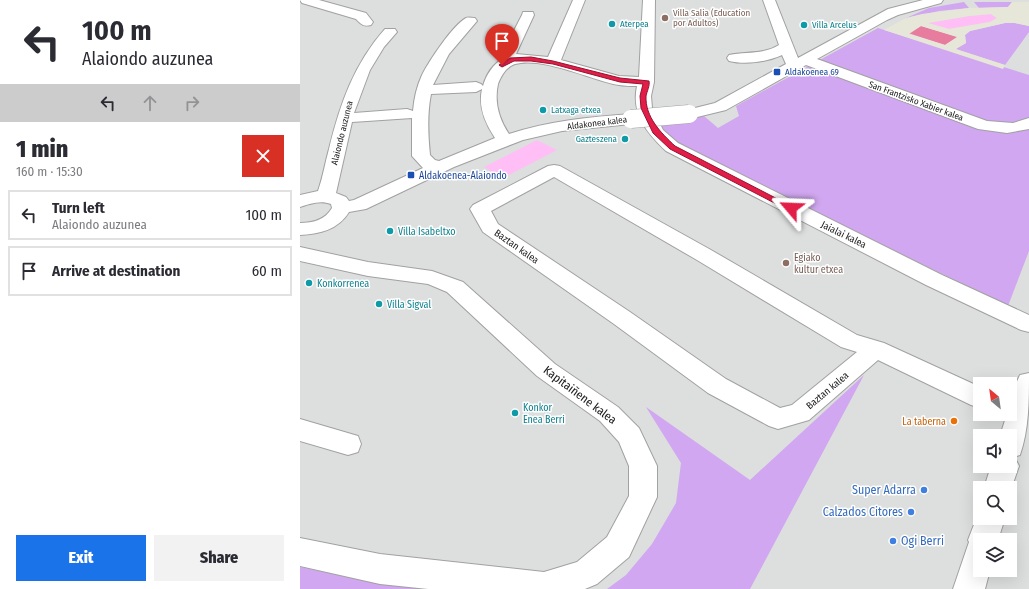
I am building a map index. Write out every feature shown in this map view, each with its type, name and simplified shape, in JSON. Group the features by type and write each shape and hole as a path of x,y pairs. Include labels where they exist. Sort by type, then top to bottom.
{"street":[{"path":"306,0 361,16 366,22"},
{"path":"553,62 579,0"},
{"name":"Jaialai kalea","path":"649,0 646,82 643,96 644,108 656,132 672,148 934,280 1029,324"},
{"path":"769,0 786,47 800,63"},
{"name":"Aldakonea kalea","path":"342,208 359,205 505,140 542,130 598,121 689,114 720,107 882,17 894,12 937,0"},
{"path":"512,60 509,54 528,15"},
{"path":"442,167 429,164 421,156 420,115 424,90 428,75 443,51 470,21"},
{"name":"Alaiondo auzunea","path":"326,196 332,181 339,142 349,103 361,73 377,46 390,32"},
{"path":"734,58 766,56 779,52 786,47"},
{"path":"505,140 493,124 490,110 489,91 493,77 502,65 512,60 531,59 553,62 620,80 646,82"},
{"name":"San Frantzisko Xabier kalea","path":"800,63 984,126 1008,129 1029,123"},
{"path":"424,90 476,87"},
{"path":"346,118 407,114"},
{"name":"Baztan kalea","path":"876,350 800,413 778,419 717,386 622,318 490,228 480,209 554,170 704,255 849,341 876,350 973,395"},
{"path":"300,201 309,198 326,196 339,201 342,208 339,214 331,221 314,228 300,229"},
{"name":"Kapitaiñene kalea","path":"300,254 368,269 432,278 455,287 546,370 609,414 630,436 643,466 643,497 618,547 586,574 544,587 380,569 300,552"},
{"path":"1017,409 1029,382"},
{"path":"300,430 348,444"},
{"path":"969,589 973,575"}],"shaded area":[{"path":"300,0 1029,0 1029,589 300,589"},
{"path":"964,2 969,8 939,11 906,18 929,8"},
{"path":"974,2 1012,2 1008,7 979,8"},
{"path":"1012,2 1029,2 1029,26 1015,23 1005,23 970,31 965,35 966,43 956,49 1005,65 1003,69 884,30 906,18 922,14 969,8 1008,7","holes":["991,14 997,18 990,22 949,29 928,23","921,26 957,37 945,45 909,34"]},
{"path":"991,14 997,18 990,22 949,29 927,23 969,16"},
{"path":"1005,23 1015,23 1029,26 1029,32 1005,65 955,49 966,43 965,35 970,31"},
{"path":"921,26 958,37 945,45 908,33"},
{"path":"878,28 1029,75 1029,251 1008,306 704,158 670,137 658,122 704,116 718,128 739,116 736,106"},
{"path":"537,140 557,150 503,178 484,167"},
{"path":"864,375 750,589 607,589 626,575 652,544 676,503 681,463 646,407 750,480"},
{"path":"300,567 373,582 442,589 300,589"}],"place":[{"name":"Villa Salia (Education por Adultos)","path":"665,18"},
{"name":"Aterpea","path":"612,24"},
{"name":"Villa Arcelus","path":"804,25"},
{"name":"Aldakoenea 69","path":"777,72"},
{"name":"Latxaga etxea","path":"543,110"},
{"name":"Gazteszena","path":"625,139"},
{"name":"Aldakoenea-Alaiondo","path":"411,175"},
{"name":"Villa Isabeltxo","path":"390,231"},
{"name":"Egiako kultur etxea","path":"786,263"},
{"name":"Konkorrenea","path":"309,283"},
{"name":"Villa Sigval","path":"379,304"},
{"name":"Konkor Enea Berri","path":"515,413"},
{"name":"La taberna","path":"954,421"},
{"name":"Super Adarra","path":"924,490"},
{"name":"Calzados Citores","path":"911,512"},
{"name":"Ogi Berri","path":"893,541"}],"route":[{"path":"502,65 512,60 531,59 553,62 620,80 646,82 643,96 644,108 656,132 672,148 791,208"}]}
